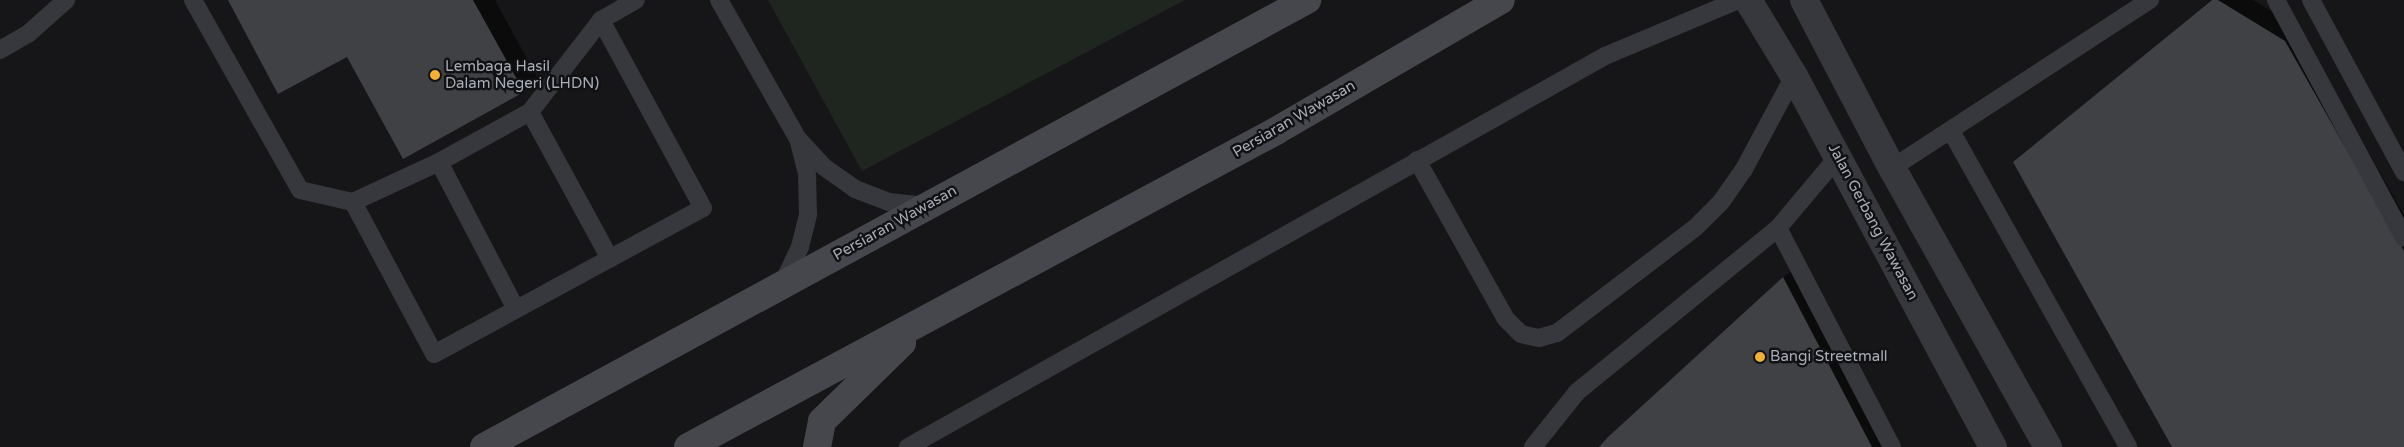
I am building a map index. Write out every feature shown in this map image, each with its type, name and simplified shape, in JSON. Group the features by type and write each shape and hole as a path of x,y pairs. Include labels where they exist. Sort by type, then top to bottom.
{"main road":[{"name":"Persiaran Wawasan","path":"484,447 1307,0"},
{"name":"Persiaran Wawasan","path":"688,447 1276,131 1501,0"},
{"path":"818,447 822,421 920,323"}],"street":[{"name":"Jalan Gerbang Wawasan","path":"1748,0 1794,76 1993,447"},
{"path":"1804,0 1892,168 2048,447"}],"lane":[{"path":"0,50 28,34 66,0"},
{"path":"193,0 300,190 353,202 439,162 530,112 601,20 636,0"},
{"path":"719,0 798,139 824,167 855,189 889,202 927,206"},
{"path":"908,447 1605,56 1738,0"},
{"path":"1892,168 1952,131 2150,0"},
{"path":"2276,0 2404,238"},
{"path":"2311,0 2404,172"},
{"path":"353,202 434,354 703,208 601,20"},
{"path":"1418,160 1506,319 1521,334 1539,338 1557,333 1695,228 1721,202 1743,171 1794,76"},
{"path":"530,112 610,259"},
{"path":"1952,131 2128,447"},
{"path":"782,285 800,246 808,214 808,174 798,139"},
{"path":"1534,447 1577,392 1778,228 1837,158"},
{"path":"439,162 516,309"},
{"path":"1778,228 1892,447"}],"shaded area":[{"path":"768,0 1185,0 862,171"}],"building":[{"name":"Lembaga Hasil Dalam Negeri (LHDN)","path":"228,0 473,0 524,92 403,159 347,57 278,94"},
{"path":"2212,0 2218,0 2285,41 2404,251 2404,447 2172,447 2013,162"},
{"name":"Bangi Streetmall","path":"1783,277 1872,447 1599,447 1608,437"}],"place":[{"name":"Lembaga Hasil Dalam Negeri (LHDN)","path":"435,75"},
{"name":"Bangi Streetmall","path":"1760,357"}]}
